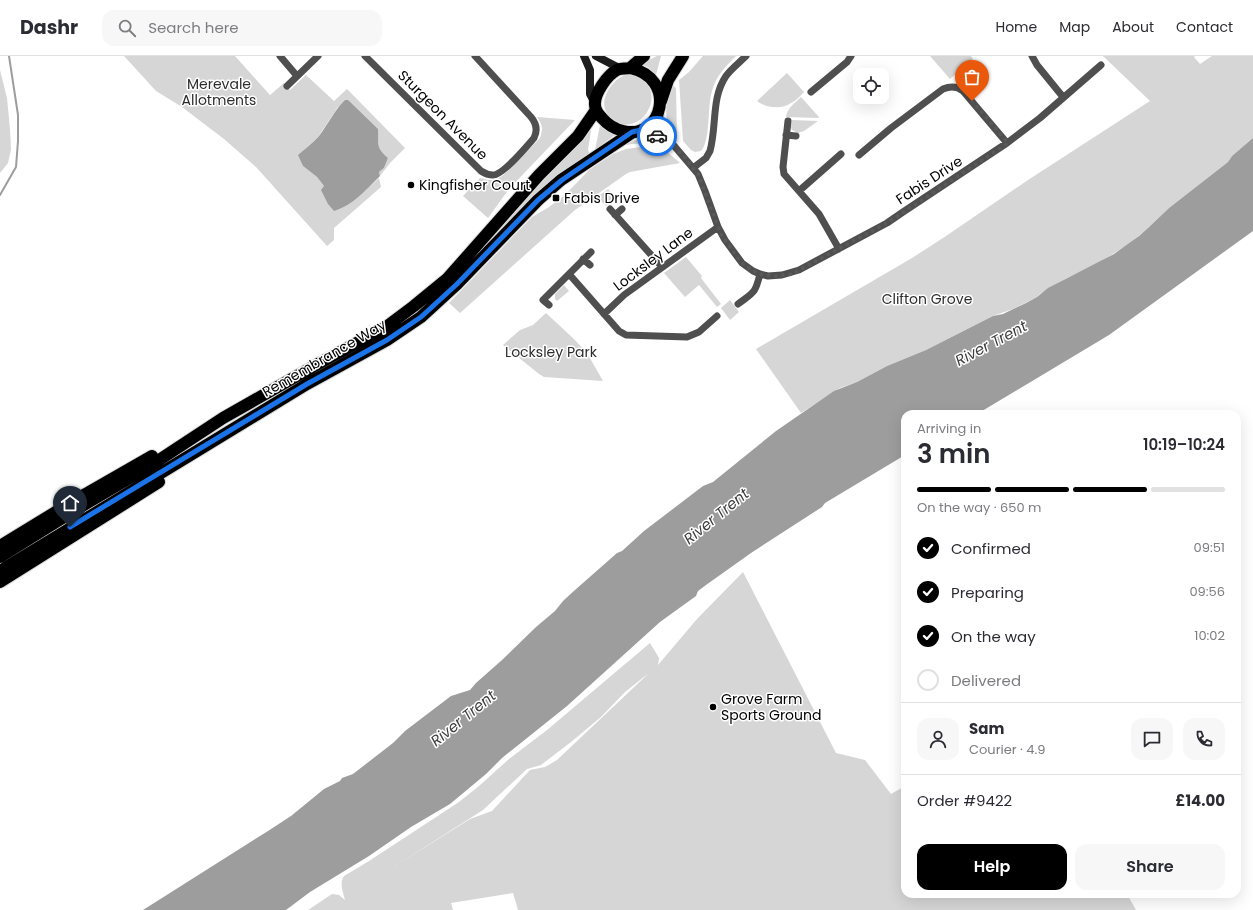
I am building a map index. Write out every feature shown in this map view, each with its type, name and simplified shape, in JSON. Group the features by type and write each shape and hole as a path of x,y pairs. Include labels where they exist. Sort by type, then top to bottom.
{"highway":[{"path":"625,69 644,56"},
{"path":"659,108 660,95 653,81 646,74 638,70 625,69 617,70 605,80 600,88 595,106 602,119 618,130 637,131 648,126 654,120 659,108 668,80 683,56"},
{"name":"Remembrance Way","path":"0,571 153,464 223,418 386,327 414,306 447,279 539,175 578,136 595,106"},
{"name":"Remembrance Way","path":"0,557 80,515 228,431 307,384 387,340 421,317 457,284 538,200 562,180 637,131"},
{"path":"0,546 137,464 223,418"},
{"path":"0,582 159,482 228,431"}],"street":[{"path":"280,56 297,76"},
{"path":"287,86 318,56"},
{"name":"Sturgeon Avenue","path":"364,56 481,171 489,175 493,175 505,168 534,138 536,134 536,127 531,117 475,56"},
{"path":"584,56 590,70 590,94 595,106"},
{"path":"596,56 625,69"},
{"path":"694,168 706,158 710,151 716,101 722,83 727,75 746,56"},
{"path":"811,92 820,89 851,56"},
{"path":"1032,56 1037,65 1063,97"},
{"name":"Fabis Drive","path":"659,108 670,141 694,168 701,181 718,227 725,240 737,257 747,267 760,274 775,276 792,274 887,223 1008,143 1063,97 1096,74 1101,65"},
{"path":"858,155 868,151 891,128 943,89 952,86 963,91 1008,143"},
{"path":"788,121 783,170 784,174 824,220 839,249"},
{"name":"Fabis Drive","path":"637,131 670,141"},
{"path":"786,135 796,136"},
{"path":"799,191 841,154"},
{"path":"833,161 839,168"},
{"path":"610,209 662,267"},
{"path":"615,215 622,209"},
{"name":"Locksley Lane","path":"604,314 624,295 718,227"},
{"path":"549,305 544,300 591,252"},
{"path":"583,259 590,266"},
{"path":"569,274 622,333 631,336 687,337 699,332 717,316"},
{"path":"741,299 754,292 760,274"},
{"path":"709,323 715,329"}],"green space":[{"name":"Merevale Allotments","path":"124,56 235,56 270,95 284,83 290,90 306,75 334,101 347,89 405,148 380,176 379,172 384,168 388,158 379,148 378,129 338,107 318,137 312,143 303,166 317,177 340,209 365,191 379,178 381,187 334,228 334,240 327,246 256,167 224,139 182,107 156,91"},
{"path":"657,56 661,56 656,75 648,67 641,64"},
{"path":"703,56 736,56 721,72 716,81 711,97 708,131 704,146 701,151 695,152 691,150 683,141 679,80 689,72"},
{"path":"930,56 971,56 973,59 950,79"},
{"name":"Clifton Grove","path":"1103,56 1195,56 1194,57 1200,64 1212,56 1253,56 1253,138 1232,156 1228,162 1169,208 1129,244 1100,262 1065,279 1037,297 1013,309 993,316 926,350 887,366 857,382 840,388 801,413 756,349 912,258 1028,180 1150,101"},
{"path":"0,70 7,98 11,150 8,163 0,173"},
{"path":"787,73 804,92 795,101 783,107 769,107 757,101"},
{"path":"628,74 642,79 650,88 652,99 649,109 642,118 633,124 622,124 610,117 604,105 607,92 611,86 616,80"},
{"path":"672,85 676,88 676,139 670,131 666,112"},
{"path":"801,97 819,117 818,118 786,117 790,108"},
{"path":"537,117 575,120 509,189 488,218 463,196 480,178 495,180 499,178 511,168 540,138 542,127"},
{"path":"792,120 818,121 804,131 798,133 791,128"},
{"path":"600,125 616,134 595,150"},
{"path":"590,130 588,150 590,154 423,309 394,329 335,362 334,361 384,333 524,200 581,142"},
{"path":"640,138 654,139 667,146 644,143 621,146"},
{"path":"648,146 658,148 666,152 680,163 626,174 575,210 460,313 449,303 532,217 565,195 589,170 613,154 626,149"},
{"path":"608,189 616,198 606,206 597,197"},
{"path":"686,257 702,276 701,278 721,304 717,307 699,285 685,297 664,273"},
{"path":"564,285 569,291 557,301 555,299 555,294"},
{"path":"730,300 739,312 730,320 721,308"},
{"name":"Locksley Park","path":"546,313 587,353 603,381 544,377 503,345 520,330 533,325"},
{"name":"Grove Farm Sports Ground","path":"743,572 836,753 865,760 891,794 901,788 901,898 1129,898 1136,910 518,910 513,893 451,903 453,910 308,910 332,894 339,895 345,900 342,891 344,876 459,802 650,643 659,658 658,665 697,619","holes":["649,673 557,760 545,767 530,770 492,811 470,819 395,866 483,810 527,769 541,765 571,742 601,717 625,692"]}],"water":[{"path":"345,100 348,100 378,129 379,148 388,158 384,168 379,172 380,176 370,186 353,201 341,209 334,211 328,204 321,190 324,186 317,177 303,166 298,155 312,144 319,136 334,113"},
{"name":"River Trent","path":"1253,138 1253,231 1109,335 984,410 901,410 901,457 825,503 822,507 751,553 698,591 696,596 660,622 567,706 502,758 486,774 450,804 411,827 369,856 310,892 286,910 143,910 291,816 324,789 340,781 342,778 353,774 393,743 405,731 451,696 470,690 536,627 555,611 563,601 617,553 622,551 644,531 703,486 713,482 776,431 834,391 857,382 887,366 926,350 993,316 1003,314 1026,303 1037,297 1048,288 1114,254 1139,236 1169,208 1228,162 1232,156"}],"waterway":[{"path":"0,195 16,167 18,141 18,115 9,56"}],"way so far":[{"path":"657,136 670,141 698,174 721,234 742,263 760,274 775,276 792,274 887,223 1008,143 972,101"}],"place":[{"name":"Kingfisher Court","path":"411,185"},
{"name":"Fabis Drive","path":"556,198"},
{"name":"Grove Farm Sports Ground","path":"713,707"}],"route":[{"path":"70,527 307,384 387,340 421,317 487,254 538,200 562,180 632,132 641,130 657,136"}]}
